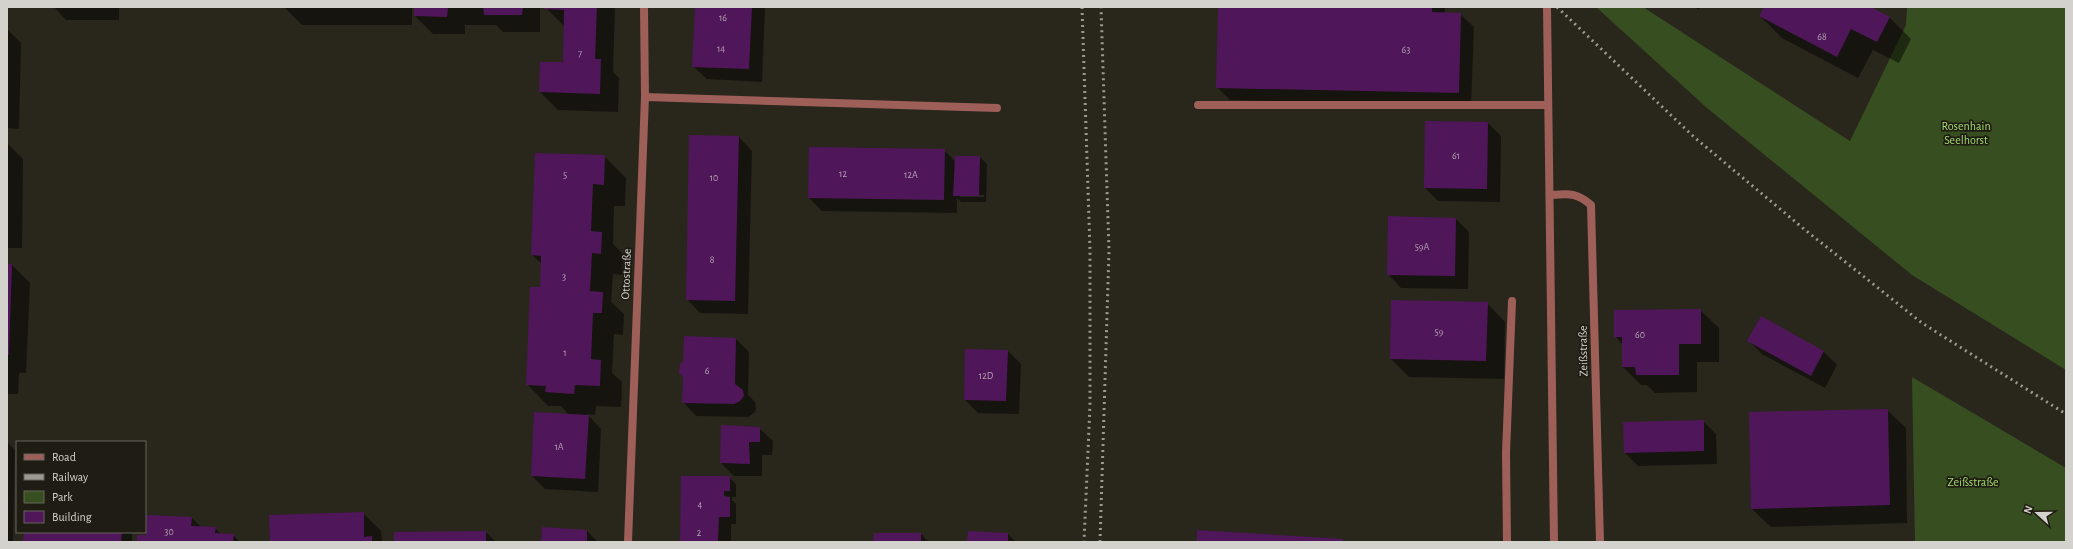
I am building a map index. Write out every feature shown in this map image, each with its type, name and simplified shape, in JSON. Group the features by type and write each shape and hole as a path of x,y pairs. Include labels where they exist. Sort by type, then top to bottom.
{"street":[{"name":"Ottostraße","path":"628,542 645,97 644,7"},
{"path":"1547,7 1554,542"},
{"path":"645,97 996,108"},
{"path":"1198,105 1548,105"},
{"name":"Zeißstraße","path":"1550,195 1580,196 1591,205 1600,542"},
{"path":"1507,542 1506,453 1512,301"}],"green space":[{"name":"Rosenhain Seelhorst","path":"1596,7 1643,7 1850,141 1906,25 1907,7 2066,7 2066,370 1912,275 1707,108"},
{"name":"Zeißstraße","path":"1912,377 2066,468 2066,542 1915,542"}],"building":[{"path":"414,7 448,7 447,17 414,16"},
{"path":"483,7 523,7 522,15 484,15"},
{"path":"544,7 597,7 595,59 601,59 600,94 539,92 540,62 563,62 564,10 544,9"},
{"path":"695,7 752,7 749,69 692,67"},
{"path":"1218,7 1432,7 1432,12 1461,13 1459,93 1216,88"},
{"path":"1764,7 1871,7 1890,17 1877,42 1851,29 1837,57 1759,16"},
{"path":"1425,121 1488,122 1487,189 1424,188"},
{"path":"689,135 739,136 735,301 686,300"},
{"path":"809,147 945,149 944,200 808,198"},
{"path":"535,153 605,155 604,185 593,184 591,231 602,232 601,254 592,253 590,291 603,292 602,313 593,313 591,359 601,360 600,386 575,385 574,394 545,392 546,386 526,385 530,287 540,287 541,256 531,255"},
{"path":"955,156 980,156 979,196 953,196"},
{"path":"1388,216 1456,218 1455,276 1387,275"},
{"path":"7,264 12,264 9,355 7,355"},
{"path":"1391,300 1488,302 1486,361 1390,359"},
{"path":"1701,309 1701,344 1679,344 1679,375 1636,375 1635,367 1622,367 1622,337 1614,337 1614,310"},
{"path":"1761,316 1824,351 1811,376 1747,341"},
{"path":"684,336 736,338 735,384 743,390 744,396 740,401 734,404 682,403 683,377 679,373 680,364 683,362"},
{"path":"965,349 1008,350 1006,401 964,400"},
{"path":"1888,409 1890,505 1751,509 1749,412"},
{"path":"534,412 589,415 585,479 531,476"},
{"path":"1704,420 1704,451 1624,453 1623,422"},
{"path":"721,425 760,427 760,442 749,442 750,464 720,463"},
{"path":"681,476 730,476 730,491 724,491 724,496 730,497 730,517 719,517 718,542 680,542"},
{"path":"364,512 364,537 372,536 372,542 270,542 269,515"},
{"path":"147,515 192,517 191,526 216,527 215,533 234,534 233,542 137,542 137,535 146,535"},
{"path":"542,527 587,530 587,542 541,542"},
{"path":"1197,530 1343,539 1343,542 1197,542"},
{"path":"486,531 486,542 394,542 394,532"},
{"path":"968,531 1008,533 1008,542 967,542"},
{"path":"24,533 122,533 121,542 23,542"},
{"path":"874,533 921,533 921,542 873,542"}],"railway":[{"path":"1082,7 1090,250 1090,405 1084,542"},
{"path":"1100,542 1109,251 1101,7"},
{"path":"1557,7 1694,137 1804,229 1922,323 2066,414"}]}
